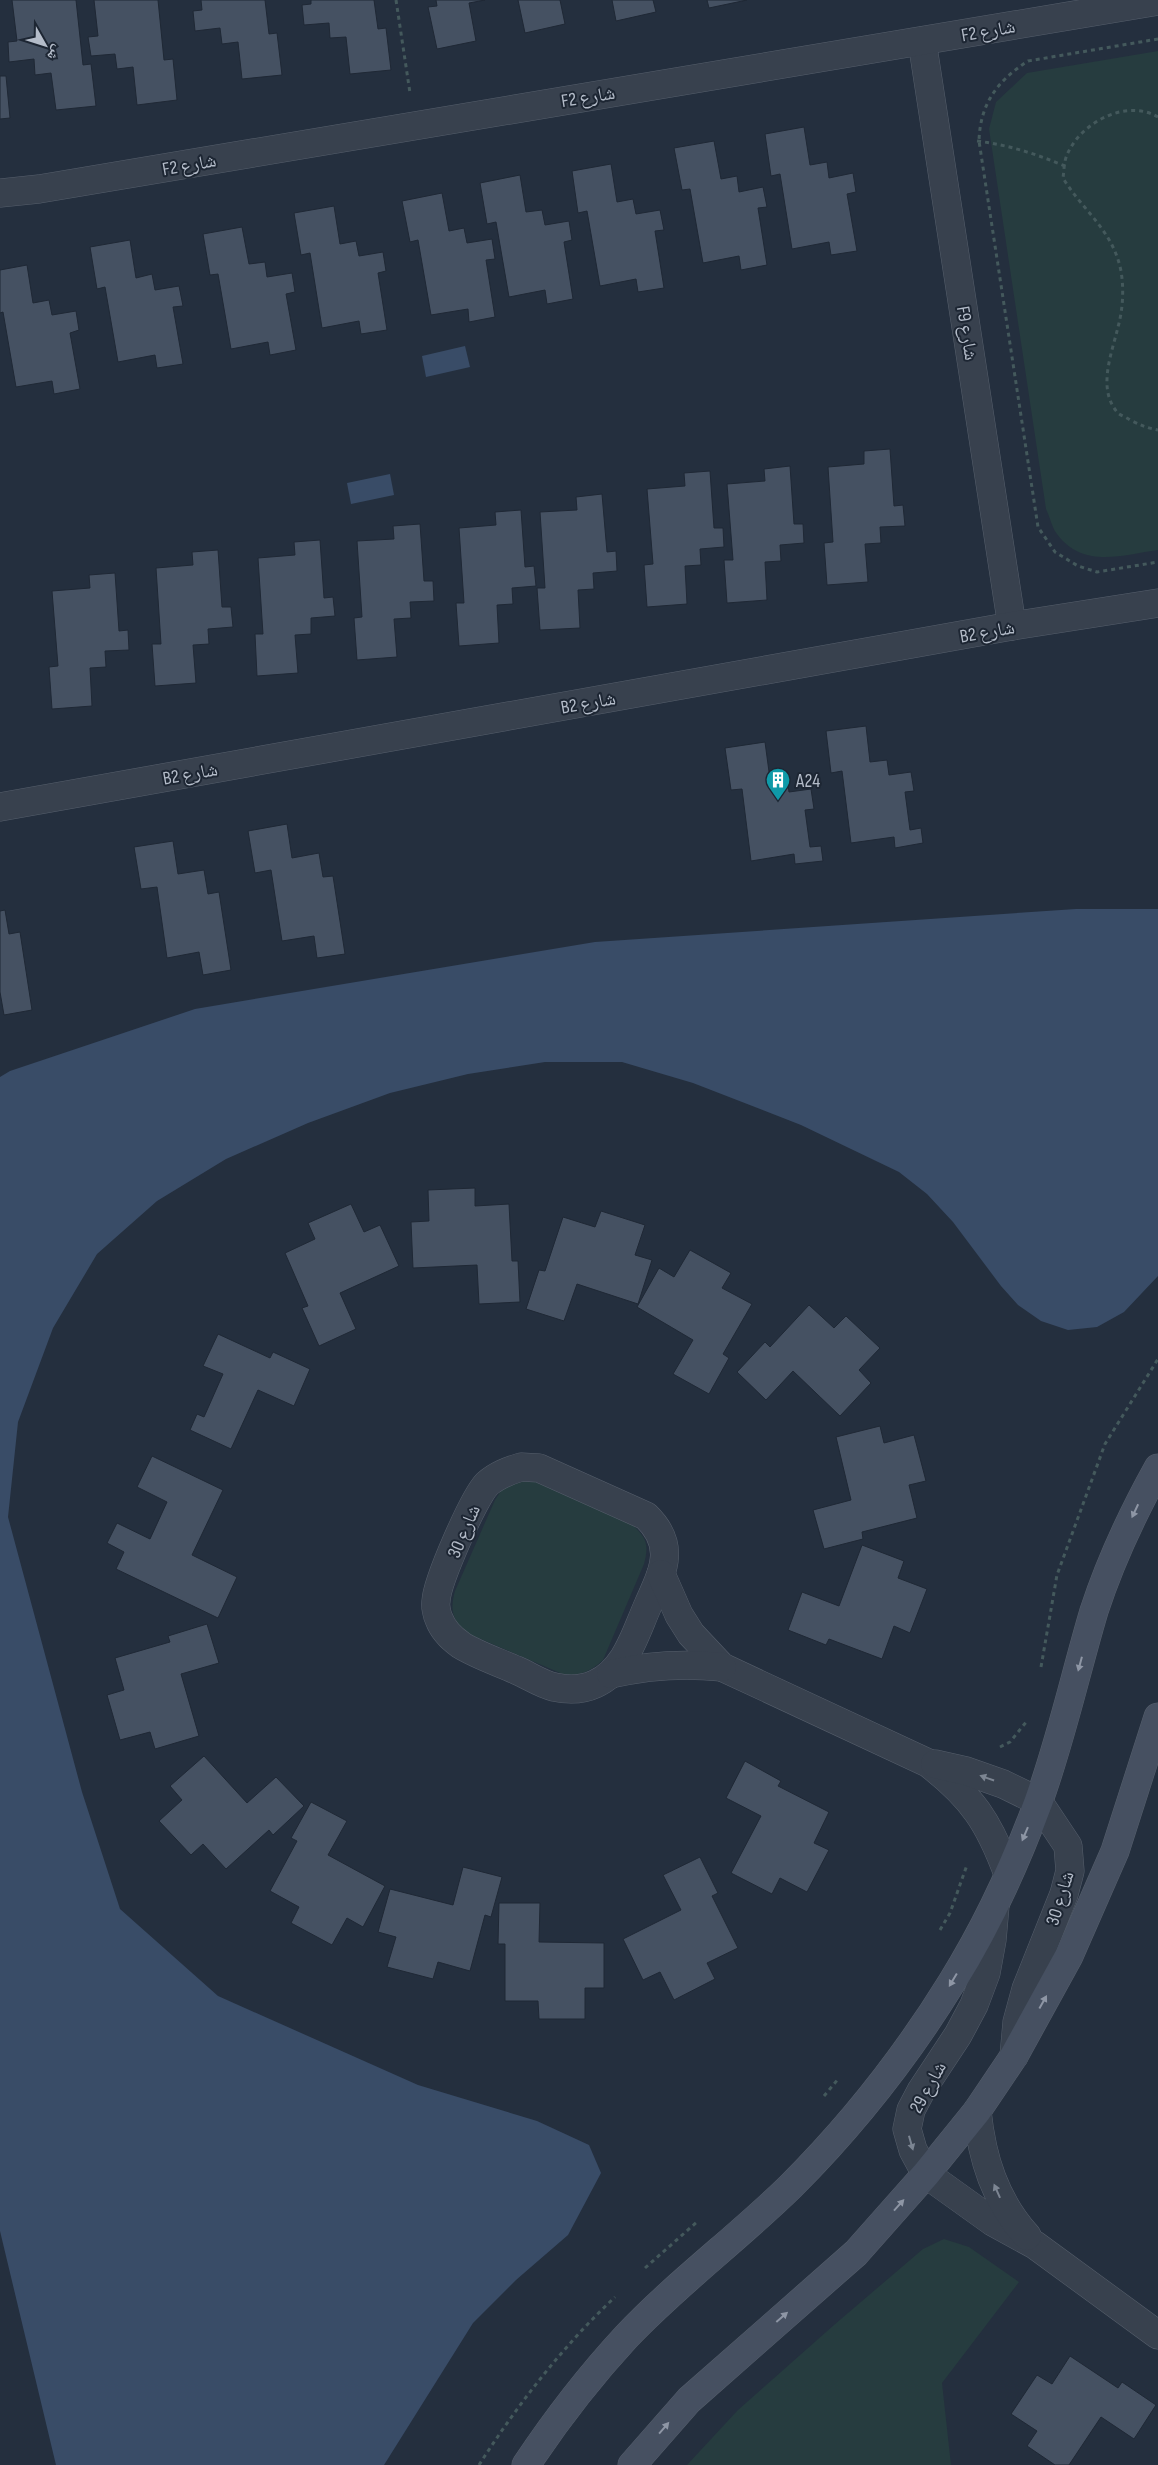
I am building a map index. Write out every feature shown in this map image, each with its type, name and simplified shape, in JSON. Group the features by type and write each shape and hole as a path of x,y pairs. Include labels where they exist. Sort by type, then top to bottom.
{"street":[{"name":"F2 شارع","path":"6,195 1158,1"},
{"name":"F9 شارع","path":"922,41 1012,626"},
{"name":"B2 شارع","path":"6,805 1012,626 1158,604"},
{"name":"شارع 30","path":"521,1468 539,1468 646,1516 658,1528 664,1542 665,1559 661,1574 625,1658 611,1674 594,1685 573,1689 552,1687 462,1645 447,1634 439,1619 436,1602 440,1584 476,1498 487,1484 503,1473 521,1468"},
{"path":"526,2465 553,2424 627,2336 791,2186 850,2122 909,2046 952,1982 995,1906 1038,1801 1068,1709 1095,1609 1134,1510 1158,1468"},
{"name":"شارع 30","path":"661,1574 676,1609 691,1634 722,1666 928,1763 956,1785 978,1811 996,1841 1008,1874"},
{"name":"شارع 30","path":"611,1674 633,1669 677,1664 722,1666"},
{"path":"632,2465 689,2400 856,2253 926,2174 977,2111 1014,2056 1069,1956 1115,1851 1158,1717"},
{"name":"شارع 30","path":"928,1763 966,1771 1003,1784 1038,1801 1068,1846 1070,1871 1064,1894 1026,1989 1017,2022 1014,2056"},
{"name":"شارع 29","path":"995,1906 992,1940 987,1965 974,2005 958,2035 920,2091 911,2110 907,2130 912,2150 926,2174 993,2222 1035,2245 1158,2335"},
{"name":"شارع 29","path":"977,2111 980,2141 988,2170 999,2197 1015,2222 1035,2245"}],"path":[{"path":"396,0 415,125"},
{"path":"1158,39 1028,60 1011,72 993,93 979,120 979,141 1038,527 1055,552 1078,566 1097,572 1158,562"},
{"path":"1158,117 1149,112 1125,112 1102,117 1082,132 1067,155 1063,178 1075,198 1096,218 1111,242 1120,269 1123,298 1118,327 1110,355 1107,389 1117,412 1145,428 1158,430"},
{"path":"938,140 979,141 1003,144 1035,153 1065,166"},
{"path":"1041,1668 1058,1576 1105,1444 1158,1359"},
{"path":"992,1751 1010,1742 1032,1714"},
{"path":"940,1931 950,1913 967,1863"},
{"path":"821,2100 840,2077"},
{"path":"638,2275 672,2242 701,2219"},
{"path":"479,2465 510,2415 590,2320 617,2294"}],"green space":[{"path":"1158,51 1158,550 1117,556 1091,556 1067,545 1055,532 1046,509 989,129 996,102 1027,73"},
{"path":"519,1481 535,1482 633,1525 646,1543 644,1564 603,1660 586,1672 565,1675 464,1632 453,1613 455,1591 495,1500 503,1488"},
{"path":"944,2239 969,2247 1019,2282 942,2383 951,2465 687,2465 738,2410 834,2325 923,2249"}],"water":[{"path":"465,346 470,367 426,377 422,356"},
{"path":"390,474 394,495 351,504 347,483"},
{"path":"1076,909 1158,909 1158,1276 1124,1312 1097,1327 1068,1330 1041,1321 1018,1305 1001,1286 953,1222 927,1194 899,1172 801,1125 693,1083 622,1062 545,1062 468,1074 390,1093 308,1123 226,1159 157,1201 97,1254 53,1328 18,1422 8,1517 82,1792 120,1909 218,1996 418,2085 537,2121 589,2145 601,2173 568,2235 516,2280 473,2323 384,2465 56,2465 0,2231 0,1077 10,1071 195,1009 595,942"}],"building":[{"path":"12,0 76,0 83,65 91,64 96,106 56,110 51,73 35,75 34,59 9,62 8,42 17,41"},
{"path":"94,0 158,0 164,60 173,59 177,100 137,105 133,67 117,69 115,54 91,56 88,37 98,36"},
{"path":"201,0 265,0 269,34 277,33 282,75 242,79 238,42 222,44 220,28 195,31 193,11 202,10"},
{"path":"311,0 374,0 378,29 386,28 391,70 350,74 346,37 330,38 329,23 304,25 302,5 311,4"},
{"path":"436,0 485,0 469,3 476,41 437,49 428,7 437,6"},
{"path":"518,0 560,0 565,24 525,33"},
{"path":"612,0 653,0 656,12 616,21"},
{"path":"707,0 747,0 709,8"},
{"path":"0,76 6,76 10,118 0,119"},
{"path":"804,127 810,165 827,162 829,178 853,173 856,192 847,194 857,251 831,255 829,242 792,249 780,174 771,176 765,134"},
{"path":"714,141 721,179 737,176 739,192 763,187 767,207 758,208 767,265 741,270 739,256 703,263 690,189 682,190 674,148"},
{"path":"611,164 617,202 633,199 636,214 660,210 664,230 655,231 664,288 638,292 636,279 600,286 587,211 578,213 572,171"},
{"path":"520,175 526,212 542,210 545,225 569,221 572,240 564,242 573,299 547,304 545,290 509,297 496,222 487,224 480,183"},
{"path":"442,193 449,231 464,228 467,243 492,239 495,259 486,260 495,317 469,322 468,309 431,315 418,240 410,242 402,201"},
{"path":"334,206 340,244 356,241 359,256 383,252 386,271 378,273 387,330 361,334 359,321 322,328 310,253 301,255 294,213"},
{"path":"242,227 249,264 265,262 267,277 292,273 295,292 286,294 296,350 270,355 268,342 231,349 218,274 210,275 203,234"},
{"path":"130,240 136,278 152,274 155,290 179,286 183,306 173,307 183,364 157,368 155,355 118,362 105,287 97,289 90,247"},
{"path":"27,265 33,303 49,300 52,315 76,311 79,330 70,333 80,389 54,394 52,381 16,387 3,312 0,313 0,270"},
{"path":"890,449 894,506 903,505 905,526 880,527 881,543 865,544 868,582 827,585 824,543 833,542 828,467 864,464 864,451"},
{"path":"790,466 794,524 803,524 804,543 780,545 781,561 765,562 767,600 727,603 724,560 733,560 727,484 765,481 764,469"},
{"path":"710,471 714,528 723,528 724,547 700,549 701,565 685,566 687,604 647,607 644,565 653,564 647,489 685,486 684,473"},
{"path":"602,494 607,552 616,551 617,571 593,573 594,589 578,590 580,628 540,630 537,588 545,588 540,512 577,510 576,497"},
{"path":"521,510 525,567 534,566 536,586 512,588 513,604 497,605 499,643 459,646 456,603 464,603 459,528 496,525 495,512"},
{"path":"420,524 424,581 433,581 434,601 410,602 411,618 394,619 397,657 357,660 354,618 362,617 357,541 394,539 393,526"},
{"path":"320,540 324,598 333,597 335,616 311,618 311,634 295,635 298,673 257,676 255,634 263,634 258,558 295,555 294,542"},
{"path":"218,550 222,607 231,607 233,627 208,629 209,644 193,645 196,683 155,686 152,644 161,644 156,568 193,565 192,552"},
{"path":"115,573 119,631 128,630 129,650 105,651 106,667 90,668 92,706 52,709 49,667 58,666 52,591 90,588 89,575"},
{"path":"866,726 870,762 887,760 889,775 911,772 914,791 905,792 910,830 921,828 923,843 895,848 894,837 851,843 842,771 831,773 826,731"},
{"name":"A24","path":"765,742 770,779 787,777 789,792 811,789 814,809 805,810 810,847 821,846 823,861 795,864 794,854 751,861 742,789 731,790 725,748"},
{"path":"287,824 292,858 319,853 323,877 333,876 345,954 317,958 314,936 282,941 271,870 255,873 248,831"},
{"path":"173,841 178,874 204,870 208,894 219,892 231,970 203,975 199,952 167,958 157,887 141,889 134,847"},
{"path":"5,910 9,934 20,932 32,1010 4,1015 0,992 0,911"},
{"path":"475,1188 475,1206 509,1204 512,1261 518,1261 520,1302 479,1304 477,1265 413,1268 411,1222 429,1221 428,1190"},
{"path":"351,1204 364,1232 380,1225 399,1266 340,1293 356,1329 319,1346 302,1308 308,1306 285,1253 315,1239 308,1223"},
{"path":"601,1211 645,1225 635,1255 652,1260 638,1304 577,1284 564,1321 526,1309 539,1270 545,1271 563,1217 595,1227"},
{"path":"690,1250 731,1273 722,1288 752,1304 723,1354 729,1358 709,1394 673,1374 693,1340 637,1307 659,1268 674,1277"},
{"path":"809,1305 834,1328 846,1316 880,1348 859,1370 871,1383 840,1416 793,1371 766,1400 737,1372 765,1342 770,1347"},
{"path":"218,1334 270,1358 273,1352 310,1369 294,1406 258,1390 231,1449 190,1430 197,1414 204,1417 223,1374 203,1366"},
{"path":"880,1426 884,1443 914,1435 926,1481 909,1485 917,1518 862,1532 863,1539 824,1549 813,1510 851,1500 836,1437"},
{"path":"152,1456 223,1490 192,1555 237,1577 218,1618 116,1569 124,1552 107,1543 117,1523 150,1539 167,1502 137,1487"},
{"path":"862,1545 904,1561 898,1578 927,1589 910,1633 894,1626 882,1659 829,1639 826,1645 788,1630 802,1592 839,1606"},
{"path":"207,1624 219,1663 181,1674 199,1736 155,1749 150,1732 120,1740 107,1695 124,1690 115,1658 170,1642 168,1636"},
{"path":"204,1756 247,1803 276,1777 304,1806 273,1835 269,1830 226,1869 203,1844 191,1855 159,1821 182,1800 170,1786"},
{"path":"745,1761 781,1781 778,1786 829,1812 814,1843 829,1850 807,1892 780,1878 772,1894 731,1873 761,1816 726,1798"},
{"path":"311,1802 347,1821 328,1855 385,1886 363,1927 347,1918 332,1945 291,1923 299,1907 270,1891 297,1841 291,1838"},
{"path":"700,1857 718,1893 712,1896 738,1948 707,1963 715,1979 674,2000 660,1972 643,1980 623,1939 681,1910 663,1875"},
{"path":"463,1867 502,1877 491,1917 485,1915 470,1971 438,1962 433,1979 387,1967 396,1937 378,1932 390,1889 453,1905"},
{"path":"499,1903 540,1903 539,1942 604,1943 604,1988 585,1988 585,2019 539,2019 538,2001 505,2001 505,1944 498,1944"},
{"path":"1070,2356 1118,2388 1122,2382 1156,2405 1134,2439 1101,2417 1069,2465 1055,2465 1027,2446 1037,2431 1011,2414 1037,2375 1052,2384"}],"place":[{"name":"A24","path":"778,801"}]}
